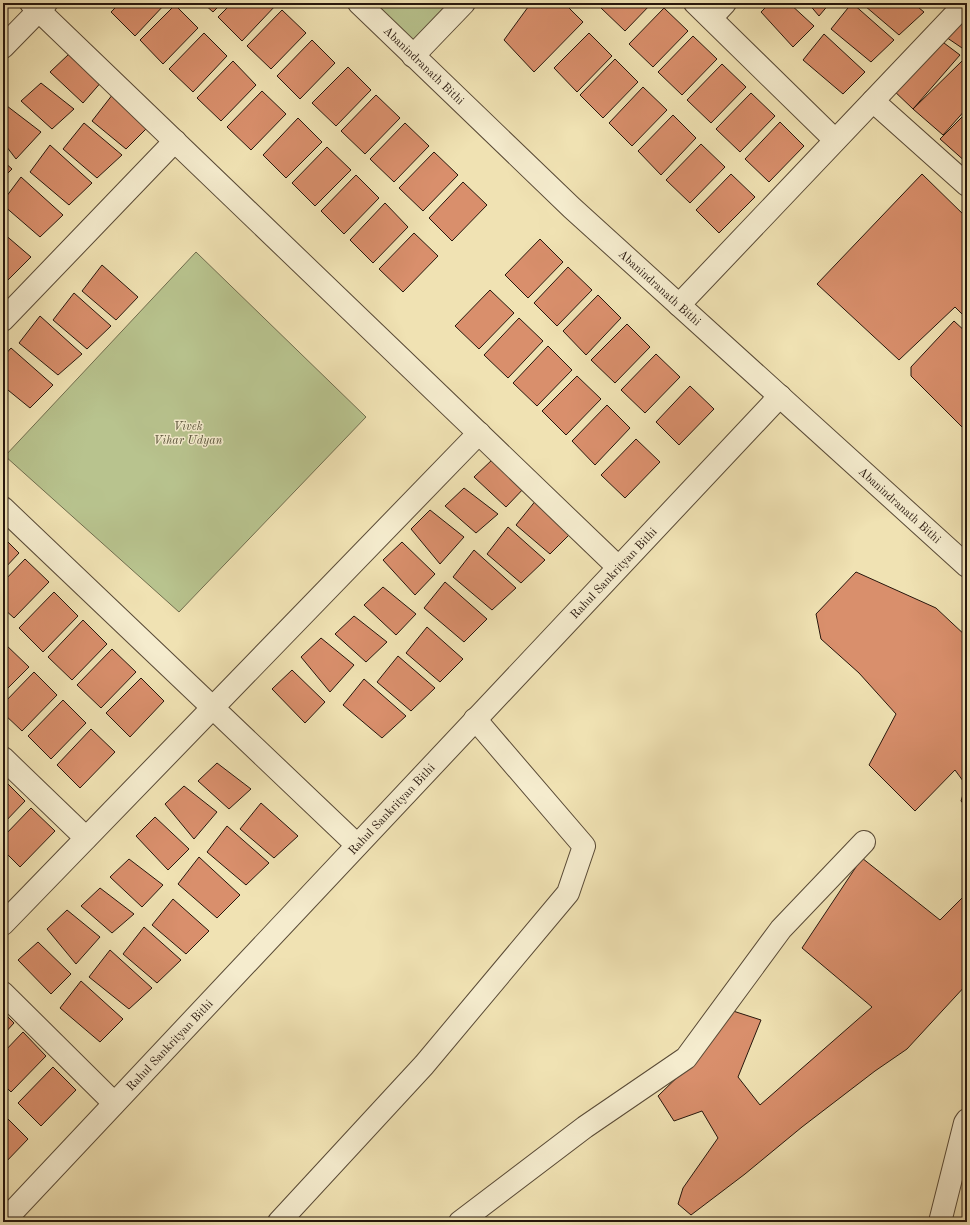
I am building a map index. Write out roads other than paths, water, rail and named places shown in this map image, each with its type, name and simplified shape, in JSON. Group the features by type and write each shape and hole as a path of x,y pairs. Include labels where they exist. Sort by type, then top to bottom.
{"street":[{"name":"Abanindranath Bithi","path":"359,3 572,208 967,566"},
{"path":"414,56 464,3"},
{"path":"695,3 718,11 835,140"},
{"path":"679,305 966,3"},
{"path":"3,47 39,5 175,141 618,567"},
{"path":"873,101 967,185"},
{"path":"3,320 175,141"},
{"name":"Rahul Sankrityan Bithi","path":"3,1222 780,396"},
{"path":"3,924 480,433"},
{"path":"3,508 357,845"},
{"path":"279,1222 424,1065 568,893 584,846 475,719"},
{"path":"3,758 86,838"},
{"path":"460,1222 585,1127 686,1058 781,929 864,842"},
{"path":"3,993 114,1103"},
{"path":"940,1222 967,1120"}],"park label":[{"name":"Vivek Vihar Udyan","path":"188,433"}]}
